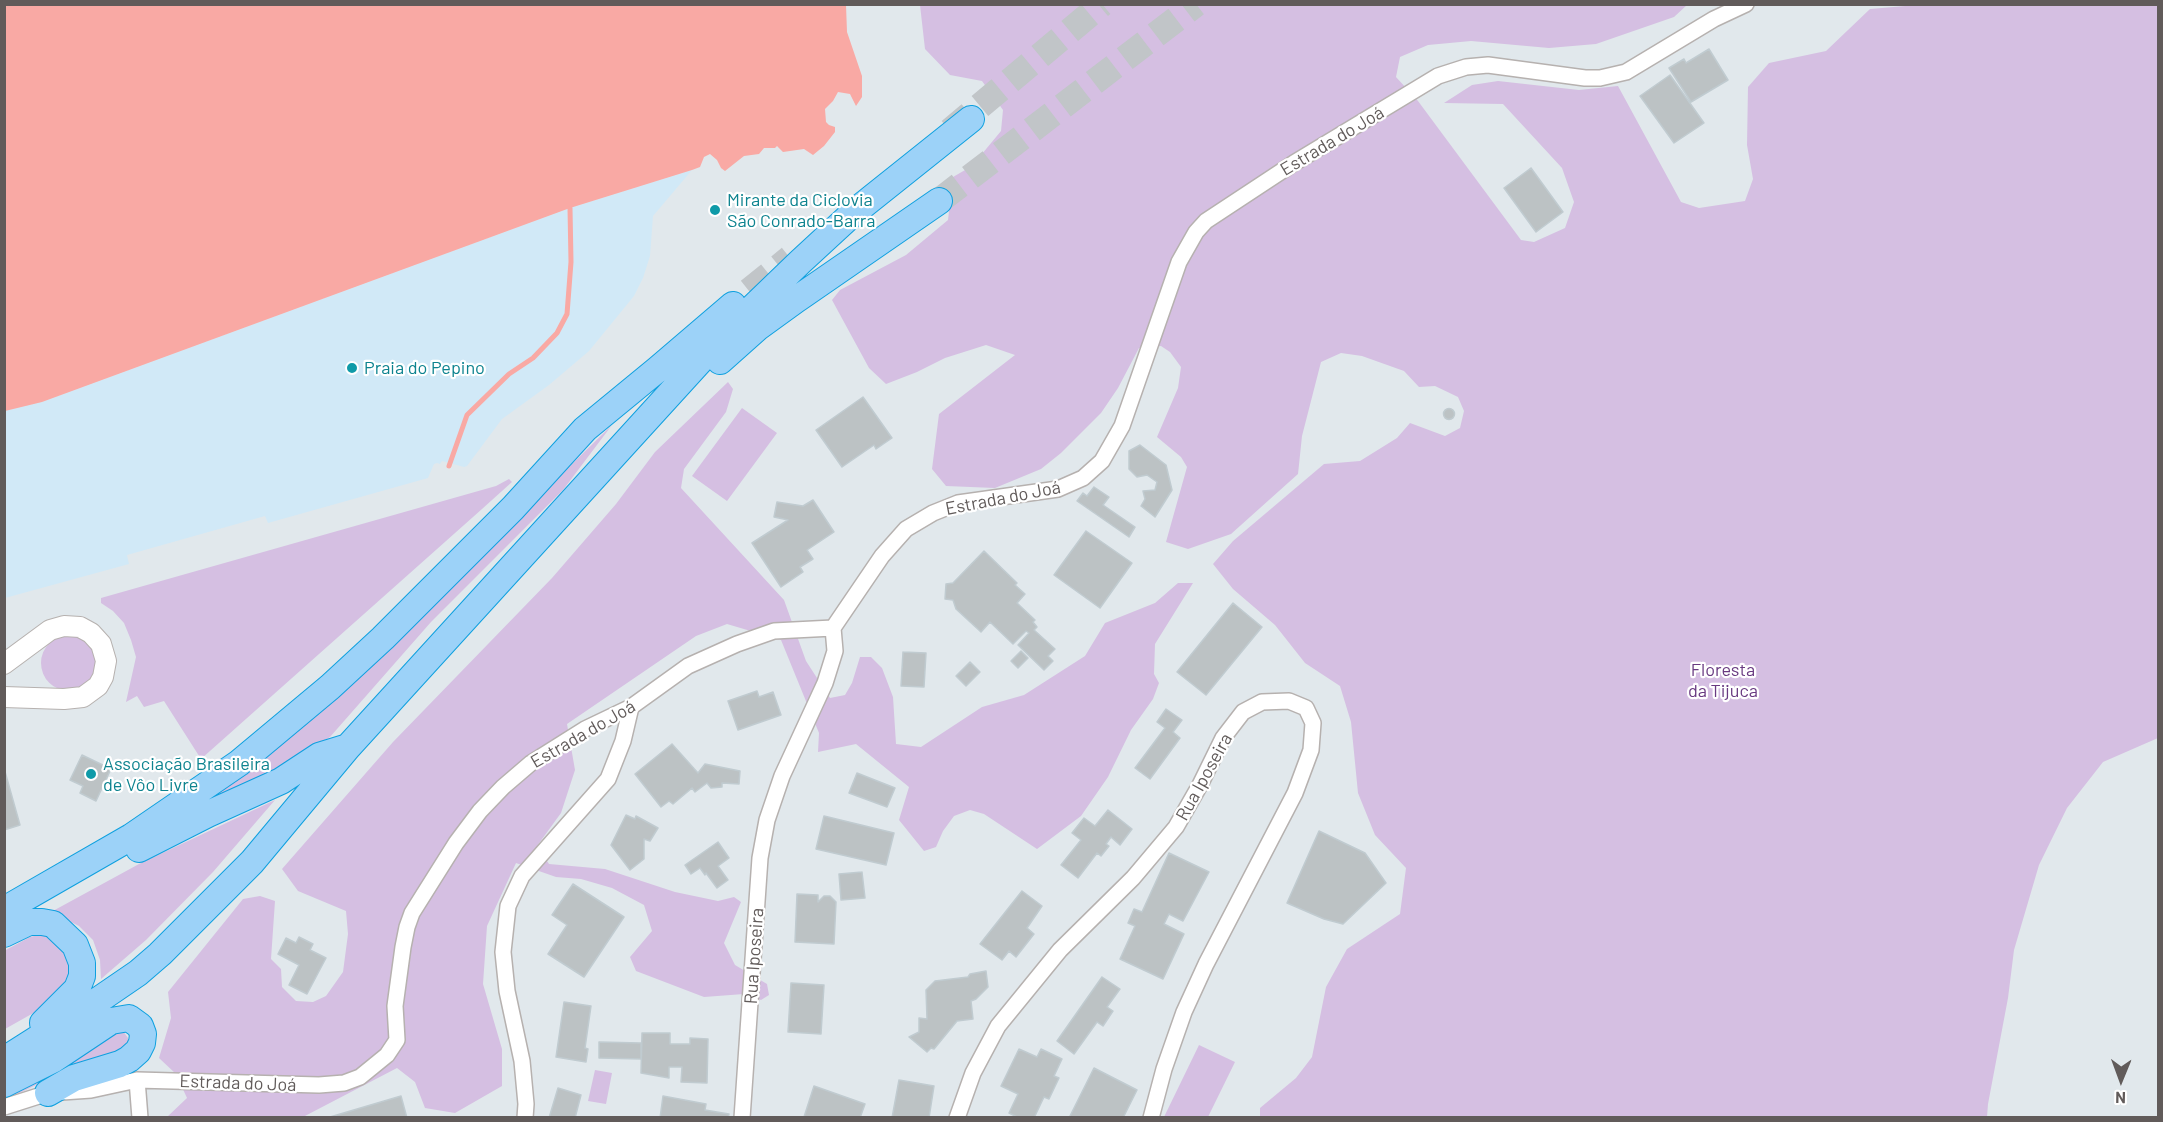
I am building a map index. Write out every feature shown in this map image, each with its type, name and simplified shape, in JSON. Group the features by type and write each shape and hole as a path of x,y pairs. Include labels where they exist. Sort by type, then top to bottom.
{"highway":[{"path":"4,1059 100,999 138,973 160,954 252,862 348,747 740,318 852,214 971,118"},
{"path":"617,454 757,328 834,272 939,201"},
{"path":"4,910 131,837 239,763 330,687 383,638 513,507 585,429 749,291"},
{"path":"4,927 173,830 281,781 319,756 348,747"},
{"path":"4,934 29,922 53,924 75,945 82,963 82,976 77,989 4,1059"},
{"path":"4,1084 54,1059 111,1021 129,1018 140,1026 143,1034 142,1043 138,1052 129,1059 74,1078 48,1093"}],"street":[{"name":"Estrada do Joá","path":"4,1107 48,1093 90,1090 137,1080 297,1084 344,1083 360,1077 374,1068 387,1055 397,1040 395,1006 407,927 412,913 456,843 480,811 531,763 585,729 631,707 688,666 737,644 774,631 833,628 882,556 906,529 933,513 958,503 1058,489 1083,478 1102,461 1122,426 1179,262 1196,231 1206,221 1294,162 1438,76 1466,67 1488,65 1585,78 1600,78 1626,72 1714,19 1746,4"},
{"path":"4,664 50,630 64,626 80,627 91,633 101,644 106,661 106,669 98,686 83,697 64,699 4,697"},
{"name":"Rua Iposeira","path":"742,1118 760,858 766,820 782,776 825,683 835,651 833,628"},
{"name":"Rua Iposeira","path":"957,1118 973,1073 998,1026 1060,950 1133,878 1176,827 1223,738 1243,712 1262,702 1289,700 1305,708 1312,723 1311,750 1295,793 1206,964 1180,1022 1151,1118"},
{"path":"525,1118 522,1061 507,991 503,952 508,906 522,876 608,779 623,741 631,707"},
{"path":"137,1080 140,1118"}],"green space":[{"name":"Floresta da Tijuca","path":"1957,4 2158,5 2158,738 2103,762 2067,808 2039,865 2014,950 1987,1117 1260,1117 1260,1108 1296,1078 1312,1057 1326,987 1347,949 1400,914 1406,868 1375,835 1358,793 1351,722 1340,686 1305,663 1275,625 1233,589 1213,564 1233,541 1324,464 1360,461 1397,438 1410,423 1445,436 1460,428 1464,411 1458,397 1435,386 1419,387 1404,371 1362,356 1341,353 1321,362 1302,436 1298,474 1231,534 1188,549 1166,542 1187,467 1181,457 1157,437 1178,388 1181,367 1170,352 1161,346 1139,348 1118,388 1101,413 1061,453 1041,469 995,488 946,486 932,469 939,414 1015,355 986,345 945,358 886,384 869,368 832,300 840,290 906,255 948,220 953,177 972,166 1001,131 1003,110 982,81 950,75 925,49 920,5 1687,5 1674,17 1596,44 1549,48 1471,41 1428,45 1400,57 1396,77 1418,101 1521,240 1534,242 1565,228 1574,202 1562,168 1503,104 1444,103 1472,85 1498,81 1579,90 1618,86 1681,202 1699,208 1745,201 1753,179 1747,145 1748,87 1769,63 1826,51 1870,9 1917,5 1955,6"},
{"path":"728,382 733,389 726,412 684,469 681,488 784,600 806,661 830,698 845,695 852,683 860,657 871,657 882,668 893,697 896,744 921,747 982,707 1024,695 1085,656 1105,623 1155,603 1178,583 1193,583 1155,644 1154,674 1159,683 1153,699 1131,730 1108,777 1081,816 1037,849 984,814 970,810 954,816 943,831 936,847 924,851 899,820 909,787 856,744 818,752 819,733 781,640 727,624 696,636 567,724 575,770 561,813 537,846 549,864 605,869 675,892 718,901 734,897 741,902 724,943 735,965 767,984 769,995 761,1000 744,994 704,997 636,971 630,957 652,931 644,905 612,888 581,879 556,877 516,863 487,926 483,984 502,1049 502,1086 455,1113 425,1108 415,1082 397,1068 303,1117 167,1117 187,1098 176,1074 159,1058 171,1018 168,992 243,899 260,896 275,901 271,959 281,969 282,987 296,1001 313,1002 326,996 343,972 348,934 346,911 298,891 282,869 393,742 552,578 616,504 655,452"},
{"path":"742,408 777,433 727,501 692,476"},
{"path":"612,425 563,490 431,622 330,737 279,770 193,810 348,682"},
{"path":"509,479 512,482 201,759 164,701 144,707 137,696 126,702 136,657 124,623 113,611 101,603 101,598 496,486"},
{"path":"64,635 74,635 89,643 95,652 97,663 95,674 89,683 74,691 64,691 53,686 46,679 41,668 41,658 46,647 53,640"},
{"path":"275,800 213,872 146,940 101,979 100,960 93,940 79,926 51,912 139,864"},
{"path":"42,934 52,936 76,966 60,998 5,1029 4,951 30,937"},
{"path":"108,1030 123,1031 128,1038 128,1050 65,1071 5,1100 5,1096"},
{"path":"1199,1045 1235,1062 1208,1117 1164,1117"},
{"path":"595,1070 612,1073 606,1104 588,1101"}],"sand":[{"name":"Praia do Pepino","path":"692,170 653,216 650,256 634,296 589,351 549,385 502,419 467,466 442,461 440,464 434,464 428,478 268,523 265,516 127,555 129,564 5,598 4,411 42,402 570,208"}],"shaded area":[{"path":"4,5 846,5 847,32 862,76 862,97 856,106 850,94 838,92 825,109 826,122 835,127 835,132 813,155 804,149 783,152 777,146 764,148 759,154 744,156 725,171 710,154 704,157 700,167 692,170 570,208 42,402 5,411"}],"building":[{"path":"1709,49 1728,80 1691,102 1669,68 1684,59 1686,63"},
{"path":"1670,75 1704,123 1674,143 1640,96"},
{"path":"1531,168 1563,212 1536,232 1504,188"},
{"path":"863,397 892,438 876,449 874,445 842,467 816,430"},
{"path":"1449,408 1455,414 1449,420 1443,414"},
{"path":"1140,445 1166,465 1172,490 1155,517 1141,506 1145,499 1143,491 1155,490 1157,482 1147,475 1137,477 1129,469 1129,451"},
{"path":"1094,487 1109,497 1103,505 1135,527 1129,537 1077,501 1083,493 1087,496"},
{"path":"813,500 834,532 807,550 813,559 800,567 803,572 781,587 752,543 788,520 774,517 777,502 803,506"},
{"path":"1086,531 1132,563 1100,608 1054,575"},
{"path":"984,551 1017,583 1015,585 1025,594 1017,603 1035,620 1033,622 1037,627 1034,630 1055,649 1048,656 1053,661 1044,670 1018,645 1029,633 1026,631 1013,644 990,622 981,632 956,609 953,600 945,599 946,584 953,583"},
{"path":"1233,603 1262,627 1206,695 1177,672"},
{"path":"1021,651 1028,658 1018,668 1011,661"},
{"path":"903,652 926,653 924,687 901,686"},
{"path":"970,662 980,672 966,686 956,676"},
{"path":"757,691 759,697 773,692 781,715 738,730 728,701"},
{"path":"1166,709 1182,720 1173,732 1180,738 1150,779 1135,768 1165,728 1157,722"},
{"path":"672,744 698,773 705,764 740,771 739,784 722,783 722,787 711,788 707,783 695,792 692,788 673,804 669,801 661,807 635,774"},
{"name":"Associação Brasileira de Vôo Livre","path":"82,755 111,769 96,801 80,793 83,786 70,780"},
{"path":"4,768 20,825 4,830"},
{"path":"857,773 895,788 887,807 849,793"},
{"path":"1108,810 1132,829 1120,845 1111,837 1106,844 1109,846 1101,856 1097,853 1078,878 1061,865 1081,840 1072,833 1084,818 1095,826"},
{"path":"626,815 635,819 636,816 658,828 650,841 644,839 644,859 630,870 611,845"},
{"path":"824,816 894,833 886,865 816,849"},
{"path":"1319,831 1365,853 1386,883 1343,924 1324,919 1287,903"},
{"path":"718,842 729,858 718,866 728,880 717,888 700,868 691,874 685,865"},
{"path":"1169,853 1209,872 1183,921 1169,914 1164,924 1184,934 1163,979 1120,959 1135,926 1128,923 1134,909 1142,912"},
{"path":"862,872 865,898 841,900 839,874"},
{"path":"573,884 624,917 584,977 548,954 567,925 552,915"},
{"path":"1022,891 1042,906 1027,928 1034,934 1016,957 1009,951 1002,960 980,944"},
{"path":"797,894 818,895 818,902 824,896 830,896 836,902 834,944 795,942"},
{"path":"299,937 313,944 310,950 326,958 307,994 289,985 299,965 278,954 286,938 296,943"},
{"path":"986,971 988,987 971,1001 973,1019 957,1021 934,1049 931,1048 927,1052 909,1037 919,1032 919,1018 927,1019 926,990 935,981 968,977 970,974"},
{"path":"1102,977 1120,989 1107,1007 1113,1011 1103,1026 1097,1022 1074,1054 1057,1041"},
{"path":"791,983 824,985 821,1034 788,1032"},
{"path":"564,1002 591,1006 585,1048 588,1049 586,1062 556,1057"},
{"path":"642,1033 670,1033 670,1044 690,1044 690,1038 708,1039 707,1083 681,1082 682,1067 669,1067 669,1078 641,1073"},
{"path":"599,1042 641,1043 641,1059 599,1058"},
{"path":"1019,1049 1037,1057 1041,1049 1062,1059 1054,1076 1059,1078 1049,1099 1044,1097 1034,1118 1019,1118 1009,1113 1018,1094 1001,1086"},
{"path":"1094,1068 1137,1090 1123,1118 1069,1118"},
{"path":"899,1080 934,1086 929,1118 892,1118"},
{"path":"814,1086 865,1104 860,1118 804,1117"},
{"path":"558,1088 581,1095 575,1118 549,1118"},
{"path":"401,1096 407,1118 330,1118 330,1117"},
{"path":"663,1096 706,1104 705,1110 729,1114 728,1118 660,1118"}],"waterway":[{"path":"449,466 467,415 509,374 533,358 557,333 567,314 571,262 570,208"}],"tunnel":[{"path":"950,131 1102,4"},
{"path":"939,201 1196,4"},
{"path":"749,291 790,258"}],"place":[{"name":"Mirante da Ciclovia São Conrado-Barra","path":"715,210"},
{"name":"Praia do Pepino","path":"352,368"},
{"name":"Associação Brasileira de Vôo Livre","path":"91,774"}]}
